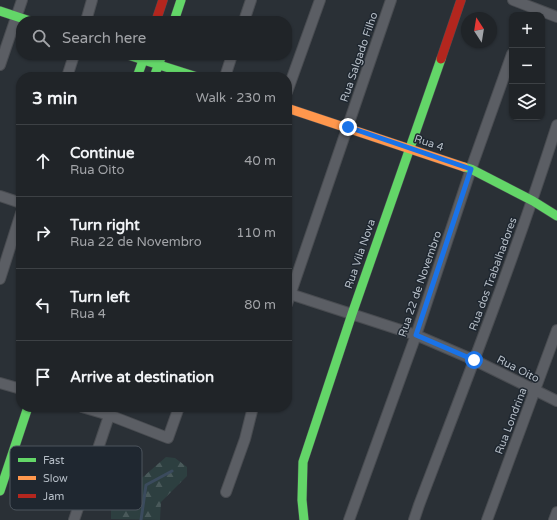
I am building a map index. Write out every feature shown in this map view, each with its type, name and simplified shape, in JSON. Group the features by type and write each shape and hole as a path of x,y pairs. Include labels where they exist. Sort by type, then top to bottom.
{"street":[{"path":"16,16 22,0"},
{"path":"87,16 92,0"},
{"path":"158,16 163,0"},
{"path":"176,16 181,0"},
{"path":"246,16 251,0"},
{"path":"292,78 320,0"},
{"name":"Rua Salgado Filho","path":"292,286 391,0"},
{"name":"Rua Vila Nova","path":"304,520 302,500 303,462 352,314 461,0"},
{"path":"513,0 528,7 557,16"},
{"path":"0,11 16,17 0,65"},
{"path":"69,72 72,60"},
{"path":"139,72 143,60"},
{"path":"148,60 181,72"},
{"path":"156,72 160,60"},
{"path":"227,72 230,60"},
{"name":"Rua 22 de Novembro","path":"349,520 416,335 471,169 509,62"},
{"name":"Rua 4","path":"292,110 471,169 557,216"},
{"name":"Rua dos Trabalhadores","path":"414,520 533,202 557,125"},
{"path":"0,196 16,201"},
{"path":"0,279 16,229"},
{"name":"Rua Oito","path":"292,298 352,314 416,335 474,360 557,401"},
{"name":"Rua Londrina","path":"487,520 557,330"},
{"path":"0,383 16,388"},
{"path":"15,446 26,412"},
{"path":"99,446 111,412"},
{"path":"113,412 168,438 177,412"},
{"path":"226,492 252,412"},
{"path":"0,491 10,461"},
{"path":"74,520 77,510"},
{"path":"554,520 557,512"}],"green space":[{"path":"166,457 175,458 187,467 187,476 161,502 160,520 111,519 111,510 142,510 142,478"}],"waterway":[{"path":"141,520 146,485 172,471"}],"traffic: fast":[{"path":"176,16 181,0"},
{"path":"0,11 16,16"},
{"path":"304,520 302,500 303,462 352,314 441,59"},
{"path":"139,72 143,60"},
{"path":"144,60 181,72"},
{"path":"156,72 160,60"},
{"path":"464,167 471,169 533,201 557,216"},
{"path":"15,446 26,412"},
{"path":"0,491 10,461"}],"traffic: slow":[{"path":"292,110 464,167"}],"traffic: jam":[{"path":"158,16 163,0"},
{"path":"441,59 461,0"}],"route":[{"path":"348,127 471,169 416,335 474,360"}]}
